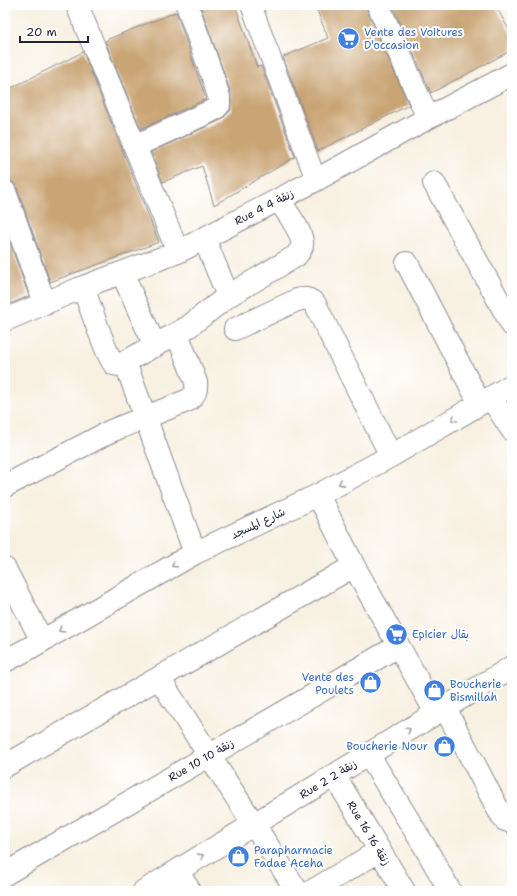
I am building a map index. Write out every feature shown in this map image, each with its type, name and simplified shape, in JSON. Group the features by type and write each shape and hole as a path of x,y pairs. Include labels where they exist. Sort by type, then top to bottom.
{"street":[{"path":"78,5 178,252"},
{"path":"135,146 209,112 215,109 219,104 213,78 187,5"},
{"path":"251,5 316,180"},
{"path":"378,5 428,118"},
{"name":"Rue 4 زنقة 4","path":"5,320 83,287 178,252 279,200 428,118 512,74"},
{"path":"434,183 512,325"},
{"path":"5,192 45,304"},
{"path":"83,287 106,350 112,361 117,365 126,362 177,334 228,296 296,256 301,250 302,243 299,233 279,200"},
{"path":"204,238 228,296"},
{"path":"407,262 485,401 512,430"},
{"path":"122,273 155,346"},
{"path":"235,329 297,300 304,298 311,299 316,304 391,456"},
{"path":"5,486 91,441 146,416 189,400 195,394 197,389 196,382 177,334"},
{"path":"126,362 195,553"},
{"name":"شارع المسجد","path":"5,661 195,553 318,495 391,456 512,385"},
{"path":"318,495 354,566 398,646 440,710 499,811 505,820 512,822"},
{"path":"5,766 354,566"},
{"path":"5,569 42,641"},
{"name":"Rue 10 زنقة 10","path":"5,874 398,646"},
{"name":"Rue 2 زنقة 2","path":"144,891 512,667"},
{"path":"159,678 297,891"},
{"path":"368,754 450,891"},
{"name":"Rue 16 زنقة 16","path":"334,775 404,891"},
{"path":"312,891 379,851"},
{"path":"176,871 190,891"}],"building":[{"path":"200,5 235,5 257,67 261,66 295,157 214,205 202,166 163,182 151,152 221,120 231,110 231,93"},
{"path":"315,5 366,5 409,105 318,151 283,57 328,38"},
{"path":"392,5 495,5 512,35 512,50 431,93"},
{"path":"176,12 206,99 141,129 105,41"},
{"path":"83,52 159,242 50,282 17,188 13,182 5,180 5,91"},
{"path":"5,229 29,296 5,306"}],"place":[{"name":"Vente des Voitures D'occasion","path":"348,38"},
{"name":"Epicier بقال","path":"396,634"},
{"name":"Vente des Poulets","path":"370,683"},
{"name":"Boucherie Bismillah","path":"435,690"},
{"name":"Boucherie Nour","path":"444,746"},
{"name":"Parapharmacie Fadae Aceha","path":"238,856"}]}
